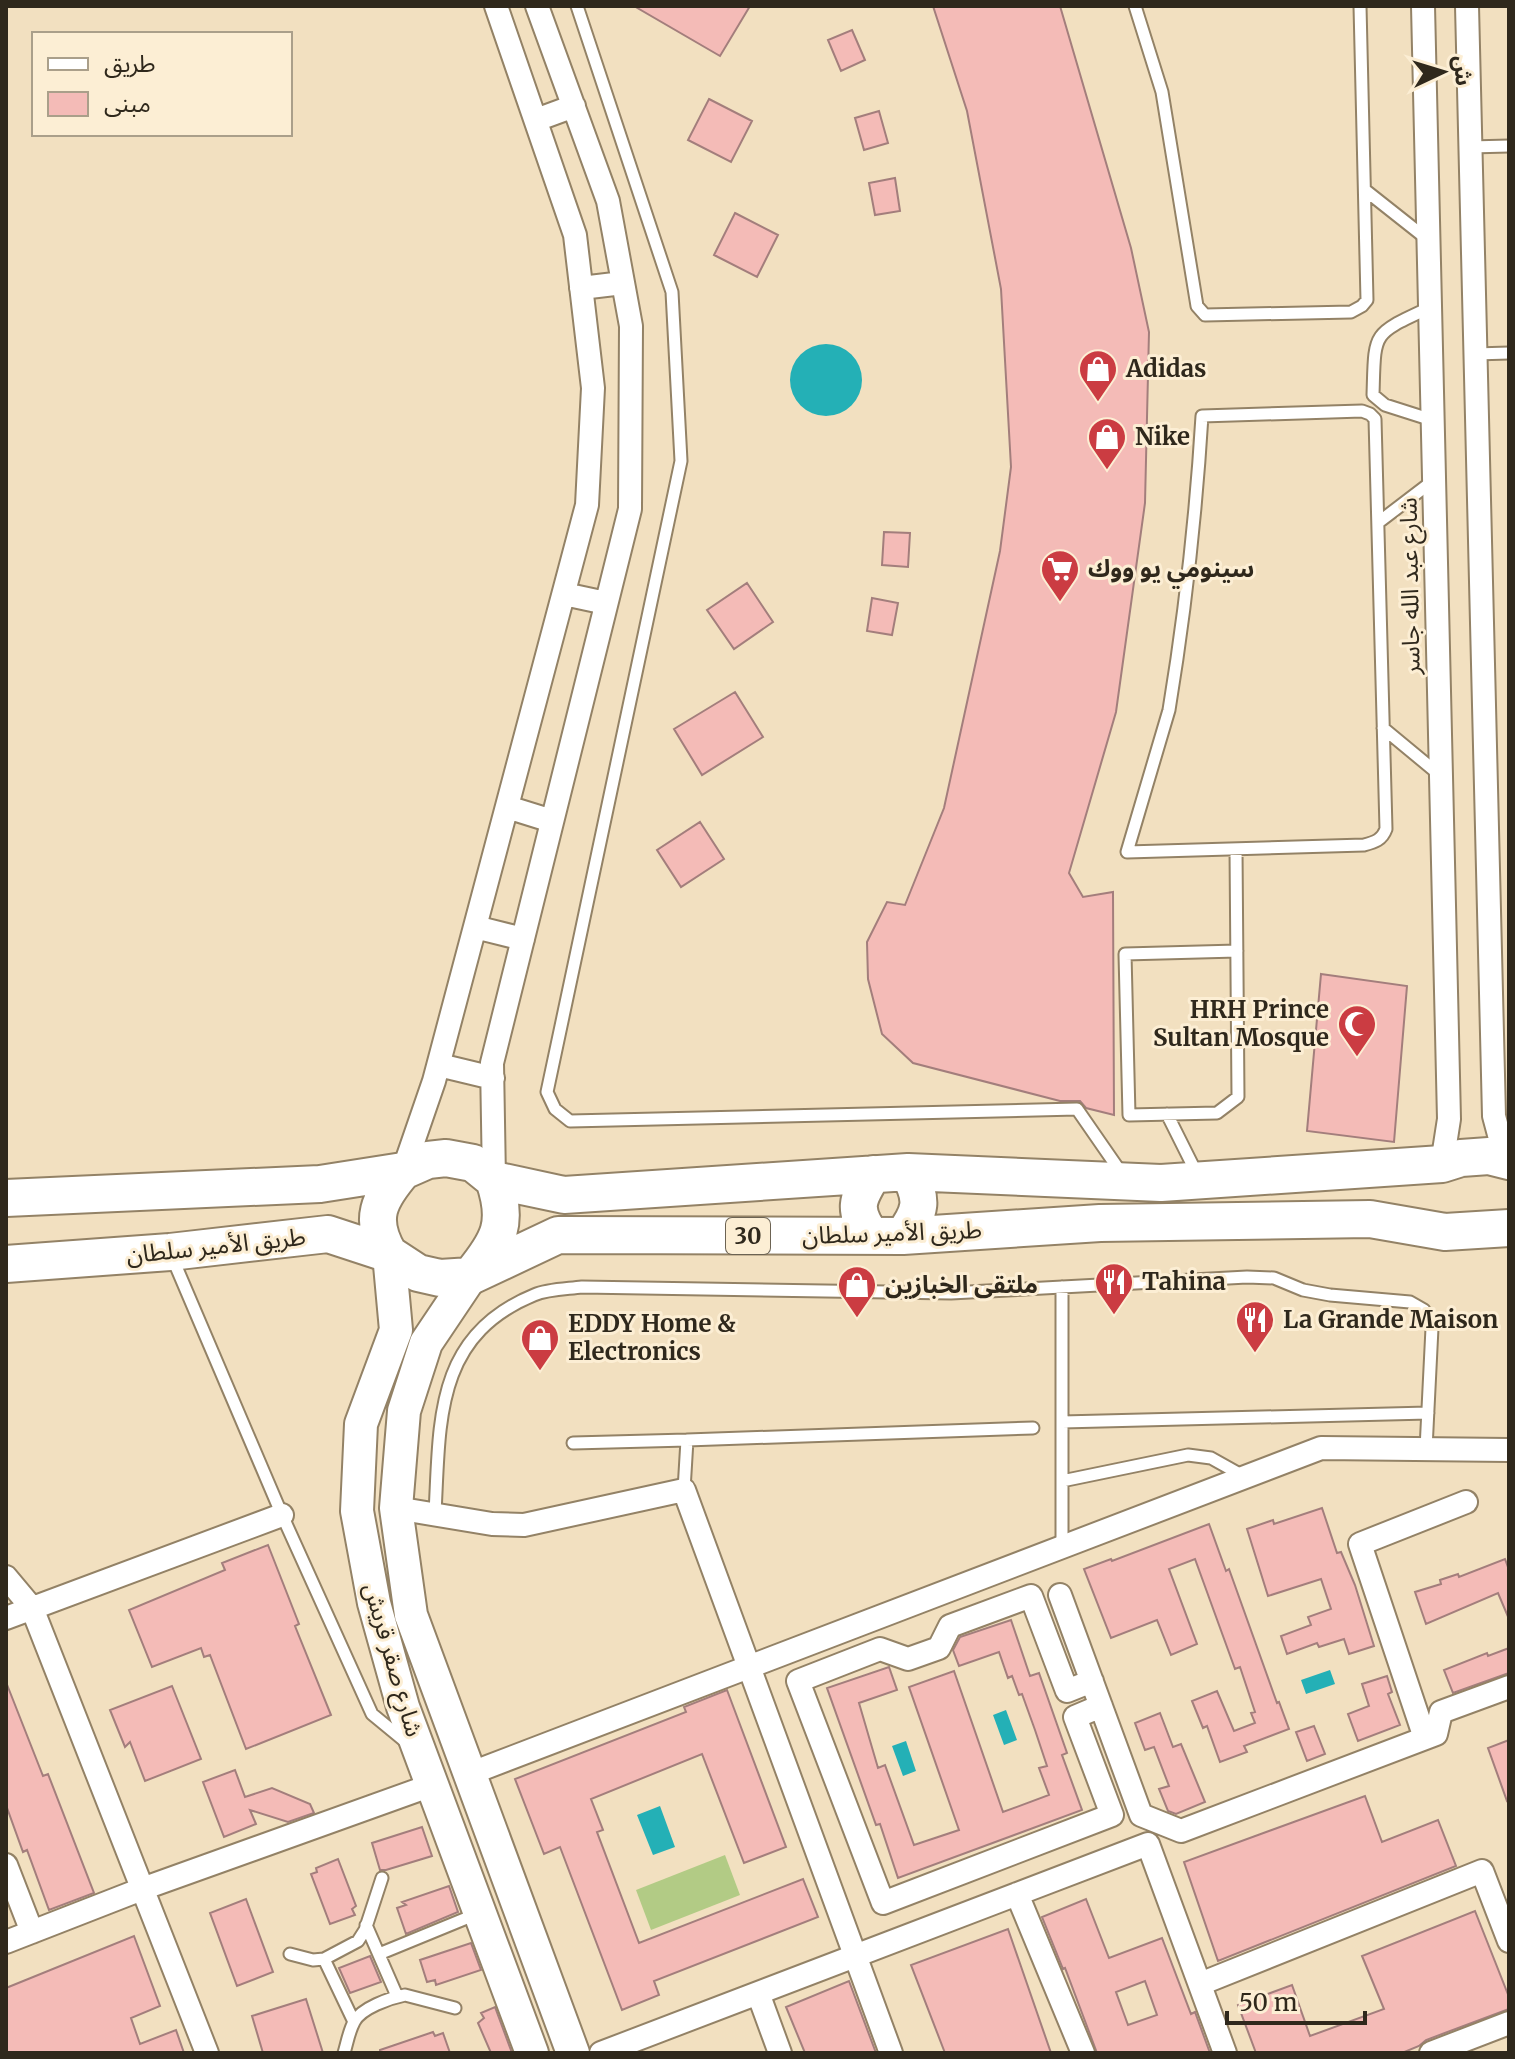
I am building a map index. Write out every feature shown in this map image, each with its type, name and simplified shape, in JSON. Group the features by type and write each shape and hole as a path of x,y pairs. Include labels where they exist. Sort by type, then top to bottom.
{"main road":[{"name":"30","path":"6,1198 320,1184 403,1171 428,1160 446,1158 473,1163 494,1180 564,1195 908,1172 1128,1181 1200,1180 1442,1164 1461,1158 1489,1156 1508,1164"},
{"path":"389,1254 380,1240 377,1223 379,1206 388,1188 403,1171"},
{"path":"873,1174 860,1195 859,1218 887,1236 918,1215 918,1190 908,1172"},
{"path":"471,1276 494,1246 502,1223 502,1202 494,1180"},
{"name":"طريق الأمير سلطان","path":"6,1264 170,1252 328,1234 389,1254 418,1273 440,1278 471,1276 558,1235 887,1236 1100,1223 1370,1219 1445,1232 1502,1225"}],"street":[{"path":"403,1171 439,1065 587,505 593,388 575,235 496,6"},
{"path":"494,1180 492,1063 630,509 631,326 608,201 537,6"},
{"name":"شارع عبد الله جاسر","path":"1423,6 1449,1119 1442,1164"},
{"path":"1467,6 1494,1116 1508,1164"},
{"path":"536,120 574,106"},
{"path":"581,288 623,283"},
{"path":"592,416 630,415"},
{"path":"564,594 606,603"},
{"path":"507,807 552,821"},
{"path":"475,927 523,939"},
{"path":"439,1065 493,1078"},
{"name":"شارع صقر قريش","path":"389,1254 396,1330 361,1424 357,1511 374,1603 403,1707 532,2053"},
{"name":"شارع صقر قريش","path":"471,1276 426,1343 404,1411 396,1508 411,1615 573,2053"},
{"path":"469,1774 1321,1448 1509,1450"},
{"path":"396,1508 492,1524 524,1525 684,1490 891,2053"},
{"path":"1425,1738 1360,1544 1466,1502"},
{"path":"6,1618 282,1515"},
{"path":"6,1577 32,1608 207,2053"},
{"path":"1060,1595 1141,1815 1181,1831 1436,1734 1441,1712 1509,1687"},
{"path":"1092,1681 1067,1691 1031,1596 950,1626 939,1648 908,1659 880,1649 798,1681 883,1903 1112,1815 1075,1717 1101,1706"},
{"path":"6,1942 142,1889 432,1785"},
{"path":"601,2053 1148,1844 1225,2053"},
{"path":"6,1865 32,1932"},
{"path":"1200,1984 1482,1871 1509,1941"},
{"path":"1017,1894 1083,2053"},
{"path":"758,1993 780,2053"},
{"path":"1431,2053 1509,2023"}],"lane":[{"path":"577,6 672,292 681,461 547,1092 555,1109 570,1121 1077,1109 1128,1181"},
{"path":"1135,6 1162,92 1197,306 1205,315 1351,312 1367,300 1360,6"},
{"path":"1470,147 1509,146"},
{"path":"1365,190 1428,240"},
{"path":"1429,308 1385,328 1375,346 1373,395 1385,405 1432,420"},
{"path":"1475,354 1509,353"},
{"path":"1362,411 1370,414 1375,419 1379,522 1386,829 1383,836 1376,842 1364,845 1127,852 1170,700 1185,610 1202,416 1362,411"},
{"path":"1379,522 1434,480"},
{"path":"1383,728 1441,776"},
{"path":"1236,849 1237,951 1238,1097 1217,1113 1129,1115 1125,954 1237,951"},
{"path":"1167,1114 1200,1180"},
{"path":"170,1252 282,1515 372,1714 420,1754"},
{"path":"435,1513 440,1418 452,1371 471,1339 501,1313 536,1294 582,1287 951,1293 1247,1277 1274,1278 1303,1290 1330,1295 1410,1302 1424,1310 1432,1328 1426,1449"},
{"path":"1062,1287 1062,1547"},
{"path":"1062,1422 1428,1413"},
{"path":"573,1443 1033,1428"},
{"path":"684,1490 687,1440"},
{"path":"1062,1481 1188,1455 1211,1458 1246,1477"},
{"path":"290,1954 313,1960 324,1959 358,1941 382,1878"},
{"path":"379,1954 479,1913"},
{"path":"366,1925 397,1996"},
{"path":"324,1959 354,2022"},
{"path":"344,2053 354,2022 360,2014 397,1996 405,1995 455,2008"}],"green space":[{"path":"725,1855 740,1895 651,1930 636,1890"}],"water":[{"path":"826,344 846,350 856,360 862,380 856,400 846,410 826,416 806,410 796,400 790,380 796,360 806,350"},
{"path":"1330,1670 1335,1684 1306,1694 1301,1680"},
{"path":"1006,1710 1017,1740 1004,1745 993,1715"},
{"path":"906,1741 916,1771 903,1776 892,1746"},
{"path":"660,1806 675,1847 653,1855 637,1815"}],"building":[{"path":"634,6 750,6 720,56"},
{"name":"سينومي يو ووك","path":"933,6 1060,6 1131,248 1149,332 1145,503 1116,712 1069,873 1083,897 1113,892 1114,1115 1086,1108 1080,1101 1060,1101 913,1063 882,1034 868,979 867,942 887,902 905,905 944,808 1000,551 1011,467 1001,289 967,111"},
{"path":"852,30 865,60 841,71 828,40"},
{"path":"709,99 752,121 731,162 688,140"},
{"path":"879,111 888,143 864,150 855,118"},
{"path":"895,178 900,211 875,215 869,183"},
{"path":"735,213 778,235 757,277 714,255"},
{"path":"884,532 910,533 908,567 882,565"},
{"path":"747,583 773,622 734,649 707,610"},
{"path":"872,598 898,603 892,635 867,631"},
{"path":"735,692 763,737 702,775 674,729"},
{"path":"700,822 724,859 681,887 657,850"},
{"name":"HRH Prince Sultan Mosque","path":"1321,974 1407,986 1394,1142 1307,1131"},
{"path":"1322,1508 1337,1553 1341,1552 1355,1585 1374,1646 1349,1654 1344,1639 1319,1647 1317,1643 1287,1654 1281,1636 1311,1625 1308,1617 1331,1609 1321,1579 1268,1596 1247,1529 1273,1520 1274,1524"},
{"path":"1209,1524 1289,1729 1244,1746 1247,1752 1220,1762 1207,1726 1203,1728 1192,1701 1217,1691 1234,1731 1255,1723 1251,1713 1255,1712 1240,1667 1235,1669 1195,1559 1169,1569 1197,1644 1171,1655 1157,1620 1111,1638 1084,1569"},
{"path":"268,1545 299,1624 295,1626 331,1715 246,1749 210,1655 204,1657 201,1648 152,1667 129,1610 225,1570 222,1563"},
{"path":"1505,1559 1509,1570 1509,1619 1498,1593 1426,1624 1415,1592 1441,1584 1440,1580 1458,1574 1459,1577"},
{"path":"1011,1620 1030,1676 1039,1673 1067,1753 1062,1755 1082,1810 898,1878 827,1688 889,1667 897,1690 859,1703 878,1768 885,1765 914,1845 959,1830 909,1687 954,1671 1003,1812 1049,1795 1039,1768 1047,1766 1035,1730 1022,1694 1019,1695 1012,1676 1008,1678 999,1652 959,1666 953,1650 960,1637"},
{"path":"1509,1648 1509,1673 1453,1693 1444,1670"},
{"path":"1387,1676 1392,1692 1388,1694 1400,1725 1358,1741 1348,1714 1369,1706 1362,1684"},
{"path":"6,1682 43,1776 48,1774 94,1893 49,1910 6,1805"},
{"path":"172,1686 201,1759 145,1781 130,1742 125,1747 110,1710"},
{"path":"727,1690 786,1847 744,1863 702,1754 591,1799 603,1830 597,1832 639,1943 803,1879 818,1917 654,1981 659,1995 622,2010 560,1847 544,1854 515,1779 686,1712 684,1707"},
{"path":"1160,1713 1173,1747 1181,1744 1205,1802 1176,1814 1168,1811 1159,1789 1169,1786 1154,1747 1145,1750 1135,1723"},
{"path":"1314,1726 1325,1754 1307,1761 1296,1732"},
{"path":"1509,1740 1509,1800 1507,1801 1488,1748"},
{"path":"235,1770 245,1797 272,1788 310,1804 314,1813 288,1822 250,1810 256,1824 224,1837 203,1782"},
{"path":"1365,1796 1382,1842 1438,1820 1456,1866 1218,1961 1184,1862"},
{"path":"422,1827 432,1856 380,1870 372,1843"},
{"path":"338,1859 356,1906 352,1909 355,1915 330,1924 311,1874 317,1872 316,1868"},
{"path":"449,1886 458,1912 406,1934 397,1908 406,1905 402,1902"},
{"path":"246,1899 273,1972 237,1986 210,1913"},
{"path":"1086,1899 1109,1958 1162,1938 1191,2014 1195,2012 1210,2053 1097,2053 1042,1917","holes":["1145,1981 1157,2015 1128,2025 1116,1992"]},
{"path":"1475,1911 1509,1997 1509,2009 1426,2040 1402,2053 1256,2053 1238,2005 1292,1985 1310,2036 1384,2009 1362,1956"},
{"path":"1008,1929 1051,2053 945,2053 911,1965"},
{"path":"134,1936 160,2006 131,2018 140,2044 176,2030 184,2053 6,2053 6,1988"},
{"path":"471,1943 481,1970 436,1985 435,1980 427,1982 420,1960"},
{"path":"370,1956 381,1982 350,1993 339,1968"},
{"path":"849,1981 876,2053 805,2053 786,2007"},
{"path":"306,1999 323,2053 263,2053 252,2016"},
{"path":"495,2007 512,2053 491,2053 478,2023 484,2018 481,2013"},
{"path":"433,2032 435,2036 443,2033 450,2053 380,2053 380,2050"}],"place":[{"name":"Adidas","path":"1098,403"},
{"name":"Nike","path":"1107,471"},
{"name":"سينومي يو ووك","path":"1060,603"},
{"name":"HRH Prince Sultan Mosque","path":"1357,1058"},
{"name":"Tahina","path":"1114,1316"},
{"name":"ملتقى الخبازين","path":"857,1319"},
{"name":"La Grande Maison","path":"1255,1354"},
{"name":"EDDY Home & Electronics","path":"540,1372"}]}
